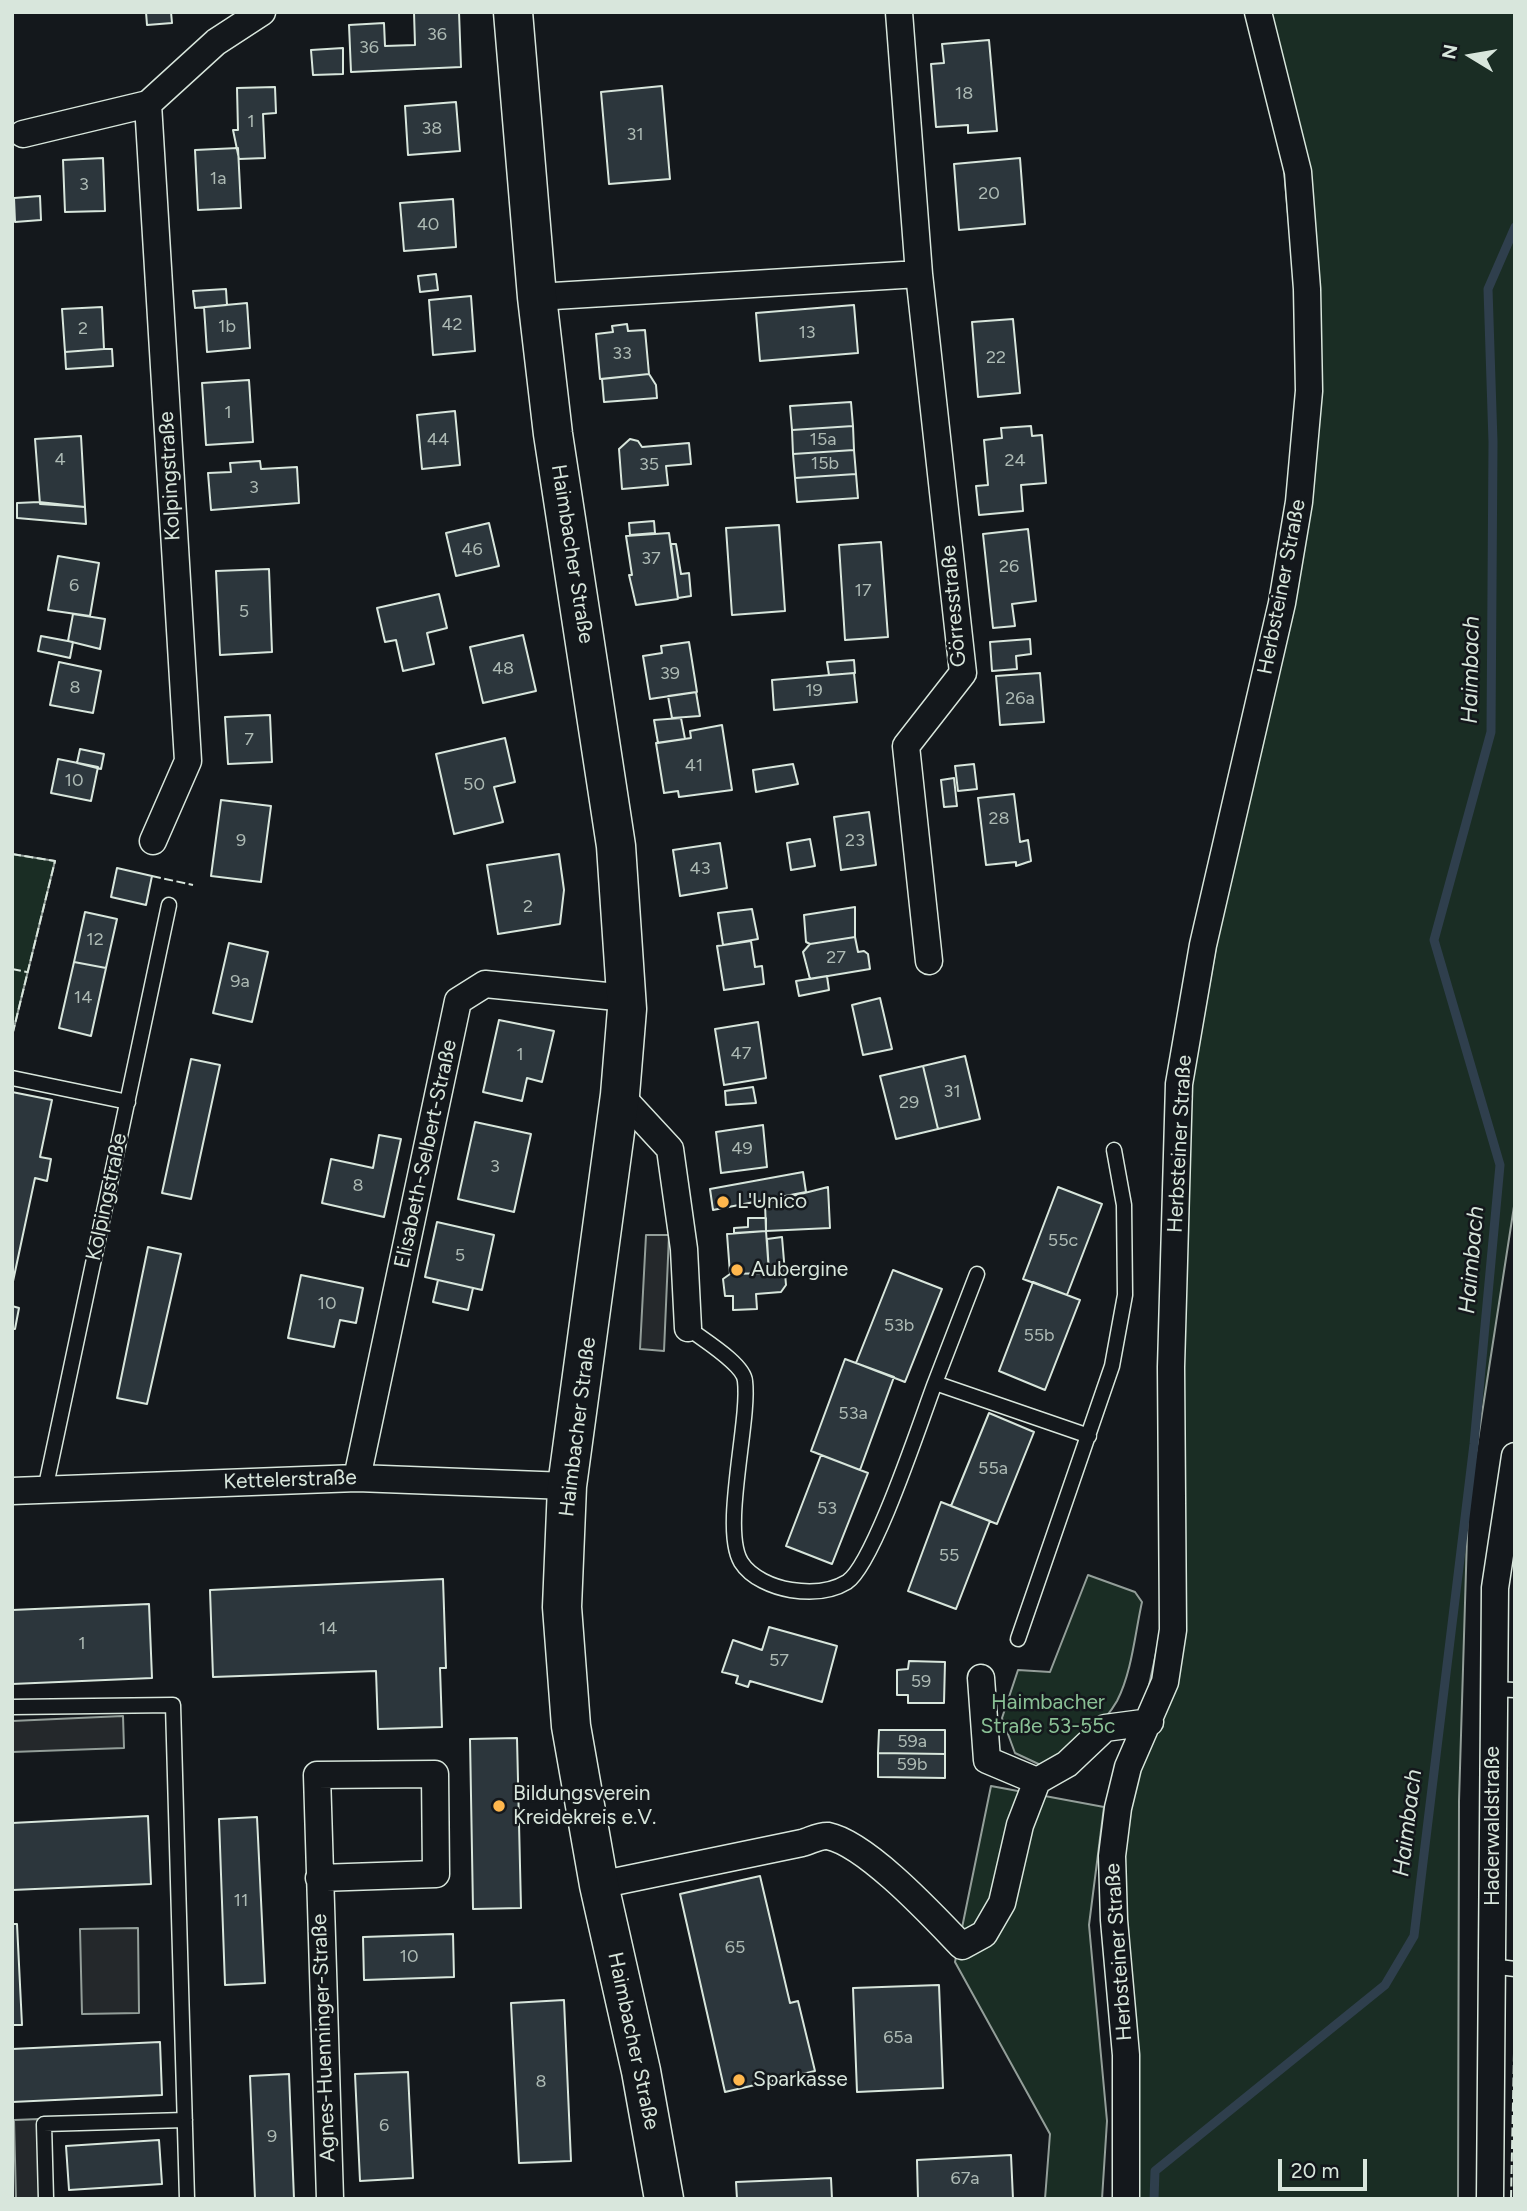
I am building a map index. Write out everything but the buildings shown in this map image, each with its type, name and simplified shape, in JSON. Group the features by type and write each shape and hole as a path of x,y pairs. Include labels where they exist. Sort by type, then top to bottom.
{"main road":[{"name":"Haimbacher Straße","path":"513,12 537,297 553,435 616,846 627,998 620,1094 567,1486 562,1607 571,1726 599,1885 641,2071 664,2199"}],"street":[{"path":"23,134 148,104 216,42 262,12"},
{"name":"Görresstraße","path":"899,12 919,274 964,673 906,746 929,961"},
{"name":"Herbsteiner Straße","path":"1126,2199 1126,2055 1114,1920 1112,1856 1118,1808 1128,1768 1165,1682 1173,1630 1171,1367 1179,1084 1203,945 1282,604 1298,502 1309,391 1307,289 1298,172 1258,12"},
{"name":"Kolpingstraße","path":"148,104 188,761 153,841"},
{"path":"537,297 919,274"},
{"name":"Elisabeth-Selbert-Straße","path":"357,1478 458,1001 485,984 627,998"},
{"path":"620,1094 670,1149 684,1249 688,1328"},
{"name":"Haderwaldstraße","path":"1490,2199 1503,1968 1504,1690 1494,1588 1515,1456"},
{"name":"Kettelerstraße","path":"12,1491 357,1478 490,1480 567,1486"},
{"path":"981,1678 987,1760 1037,1782"},
{"path":"599,1885 802,1843 825,1835 855,1846 915,1898 962,1946 984,1934 1002,1903 1020,1825 1037,1782 1067,1764 1105,1728 1150,1722"},
{"name":"Agnes-Huenninger-Straße","path":"318,1878 436,1874 435,1774 317,1775 318,1878 330,2199"}],"lane":[{"name":"Kolpingstraße","path":"45,1490 169,905"},
{"path":"12,1078 128,1102"},
{"path":"1018,1639 1112,1366 1125,1295 1124,1205 1114,1150"},
{"path":"688,1328 736,1364 746,1379 737,1483 736,1536 741,1562 771,1587 815,1594 848,1581 872,1548 977,1274"},
{"path":"935,1383 1088,1436"},
{"path":"12,1707 173,1705 187,2199"},
{"path":"46,2199 44,2124 186,2120"}],"green space":[{"path":"1255,12 1515,12 1515,1200 1468,1504 1459,1801 1458,2199 1120,2199 1117,1833 1161,1630 1184,1129 1287,543 1300,343 1280,128"},
{"path":"12,854 55,861 12,1036"},
{"name":"Haimbacher Straße 53-55c","path":"1088,1575 1135,1592 1142,1602 1133,1652 1122,1690 1103,1721 1047,1768 1015,1753 1002,1718 1018,1670 1050,1672"},
{"path":"991,1786 1104,1807 1089,1925 1107,2121 1102,2199 1045,2199 1050,2134 955,1962"}],"shaded area":[{"path":"646,1235 669,1235 664,1351 640,1349"},
{"path":"123,1716 124,1748 12,1752 12,1721"},
{"path":"138,1928 139,2013 82,2014 80,1929"},
{"path":"39,2119 41,2199 16,2199 14,2120"}],"waterway":[{"name":"Haimbach","path":"1154,2199 1155,2171 1385,1985 1414,1936 1474,1444 1500,1165 1434,940 1491,732 1493,442 1488,289 1515,227"}],"fence":[{"path":"12,854 55,861 12,1036"},
{"path":"152,876 193,885"},
{"path":"12,969 27,972"},
{"path":"1511,2199 1515,2005"}],"place":[{"name":"L'Unico","path":"723,1202"},
{"name":"Aubergine","path":"737,1270"},
{"name":"Bildungsverein Kreidekreis e.V.","path":"499,1806"},
{"name":"Sparkasse","path":"739,2080"}]}
